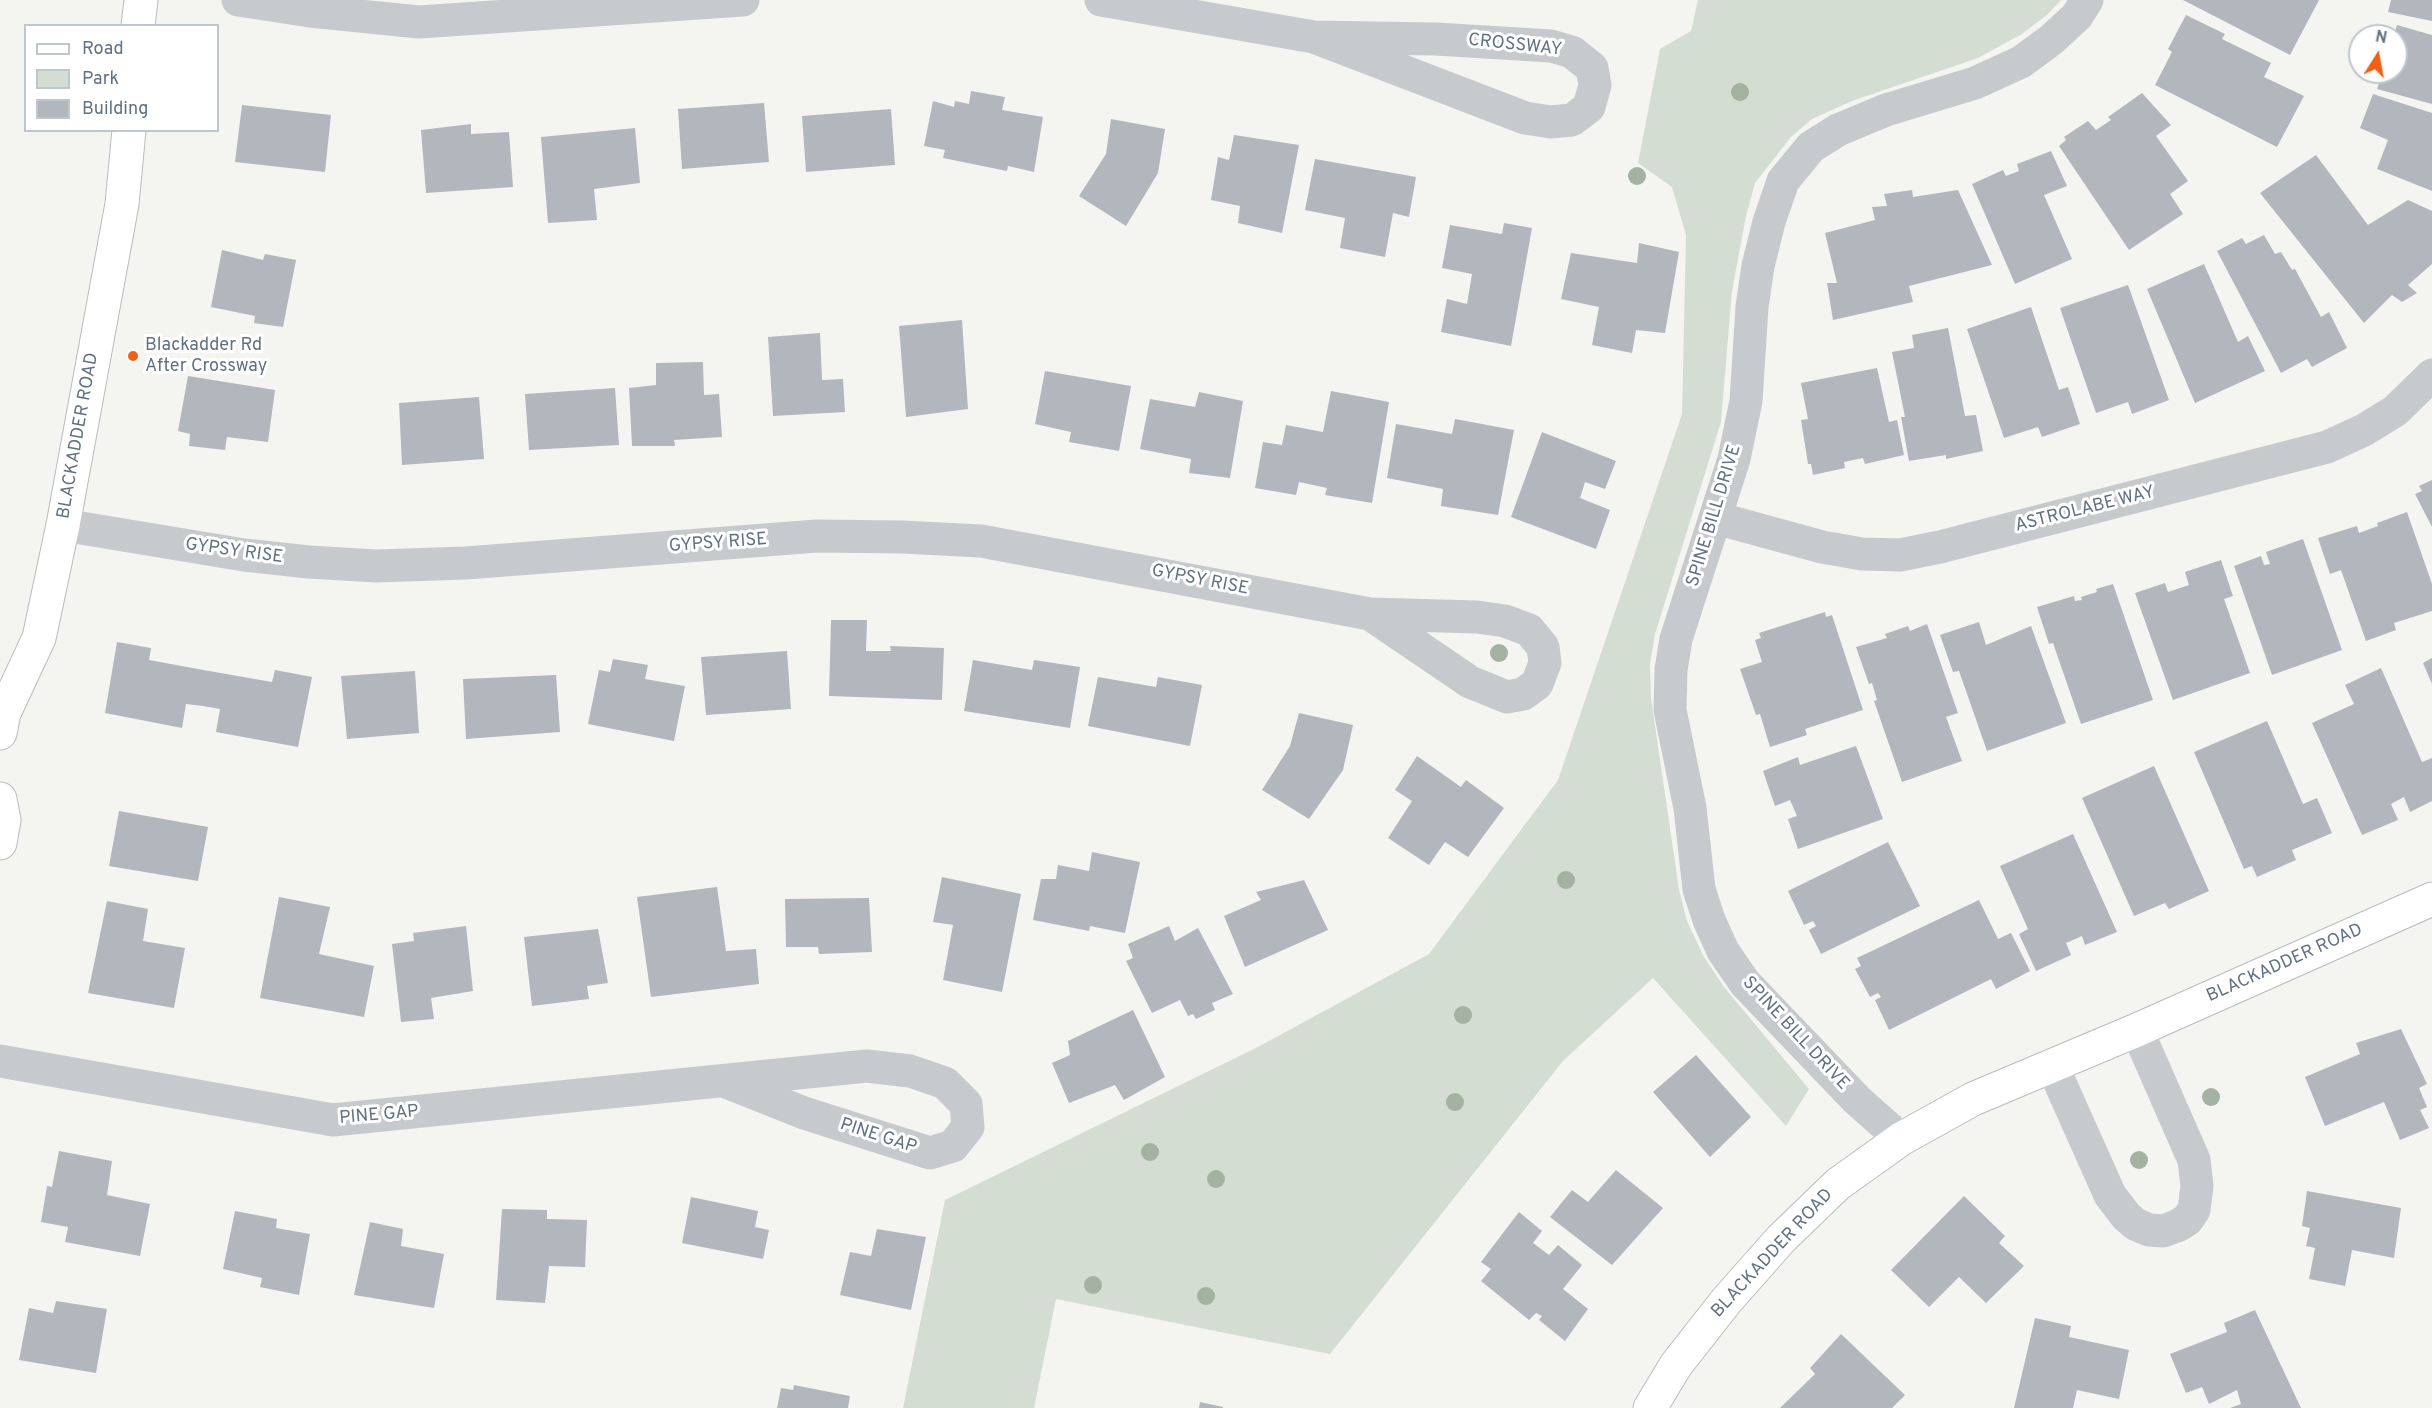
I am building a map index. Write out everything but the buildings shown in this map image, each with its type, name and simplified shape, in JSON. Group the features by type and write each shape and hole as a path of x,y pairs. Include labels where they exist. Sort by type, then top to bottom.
{"street":[{"path":"138,24 141,0"},
{"path":"238,0 310,11 419,22 743,0"},
{"name":"CROSSWAY","path":"1101,0 1314,37 1436,39 1551,46 1572,52 1592,68 1595,85 1589,107 1572,120 1551,122 1525,118 1314,37"},
{"name":"SPINE BILL DRIVE","path":"1901,1139 1857,1100 1745,983 1722,951 1709,920 1700,889 1690,808 1670,710 1671,670 1676,639 1734,459 1746,401 1752,307 1758,266 1769,222 1783,181 1810,147 1838,130 1886,110 1975,83 2021,62 2051,40 2077,16 2087,0"},
{"name":"BLACKADDER ROAD","path":"0,733 8,704 39,638 63,525 122,204 129,132"},
{"name":"ASTROLABE WAY","path":"1716,518 1822,547 1862,555 1900,555 1940,547 2327,447 2364,430 2395,411 2432,375"},
{"name":"GYPSY RISE","path":"63,525 244,555 376,566 466,563 817,536 981,541 1370,614 1477,617 1505,621 1529,630 1543,647 1545,663 1537,684 1523,694 1507,697 1470,682 1370,614"},
{"path":"0,799 4,820 0,843"},
{"name":"BLACKADDER ROAD","path":"1650,1408 1676,1365 1727,1300 1781,1239 1838,1184 1901,1139 1973,1099 2137,1030 2432,899"},
{"path":"2052,1065 2110,1195 2126,1216 2149,1230 2163,1231 2176,1227 2187,1220 2194,1210 2198,1186 2194,1160 2137,1030"},
{"name":"PINE GAP","path":"0,1061 333,1120 867,1066 910,1071 945,1083 966,1104 968,1127 953,1146 930,1153 804,1113 726,1082"}],"green space":[{"path":"1698,0 2061,0 2048,14 2022,34 1978,58 1852,101 1812,119 1791,137 1755,183 1746,216 1732,291 1721,422 1655,634 1650,664 1651,698 1679,890 1687,921 1704,957 1724,987 1809,1089 1786,1126 1653,978 1563,1061 1330,1354 1056,1299 1034,1408 903,1408 945,1200 1256,1048 1429,954 1558,780 1682,414 1686,235 1672,187 1638,163 1660,49 1691,31"}],"place":[{"name":"Blackadder Rd After Crossway","path":"133,356"}]}
